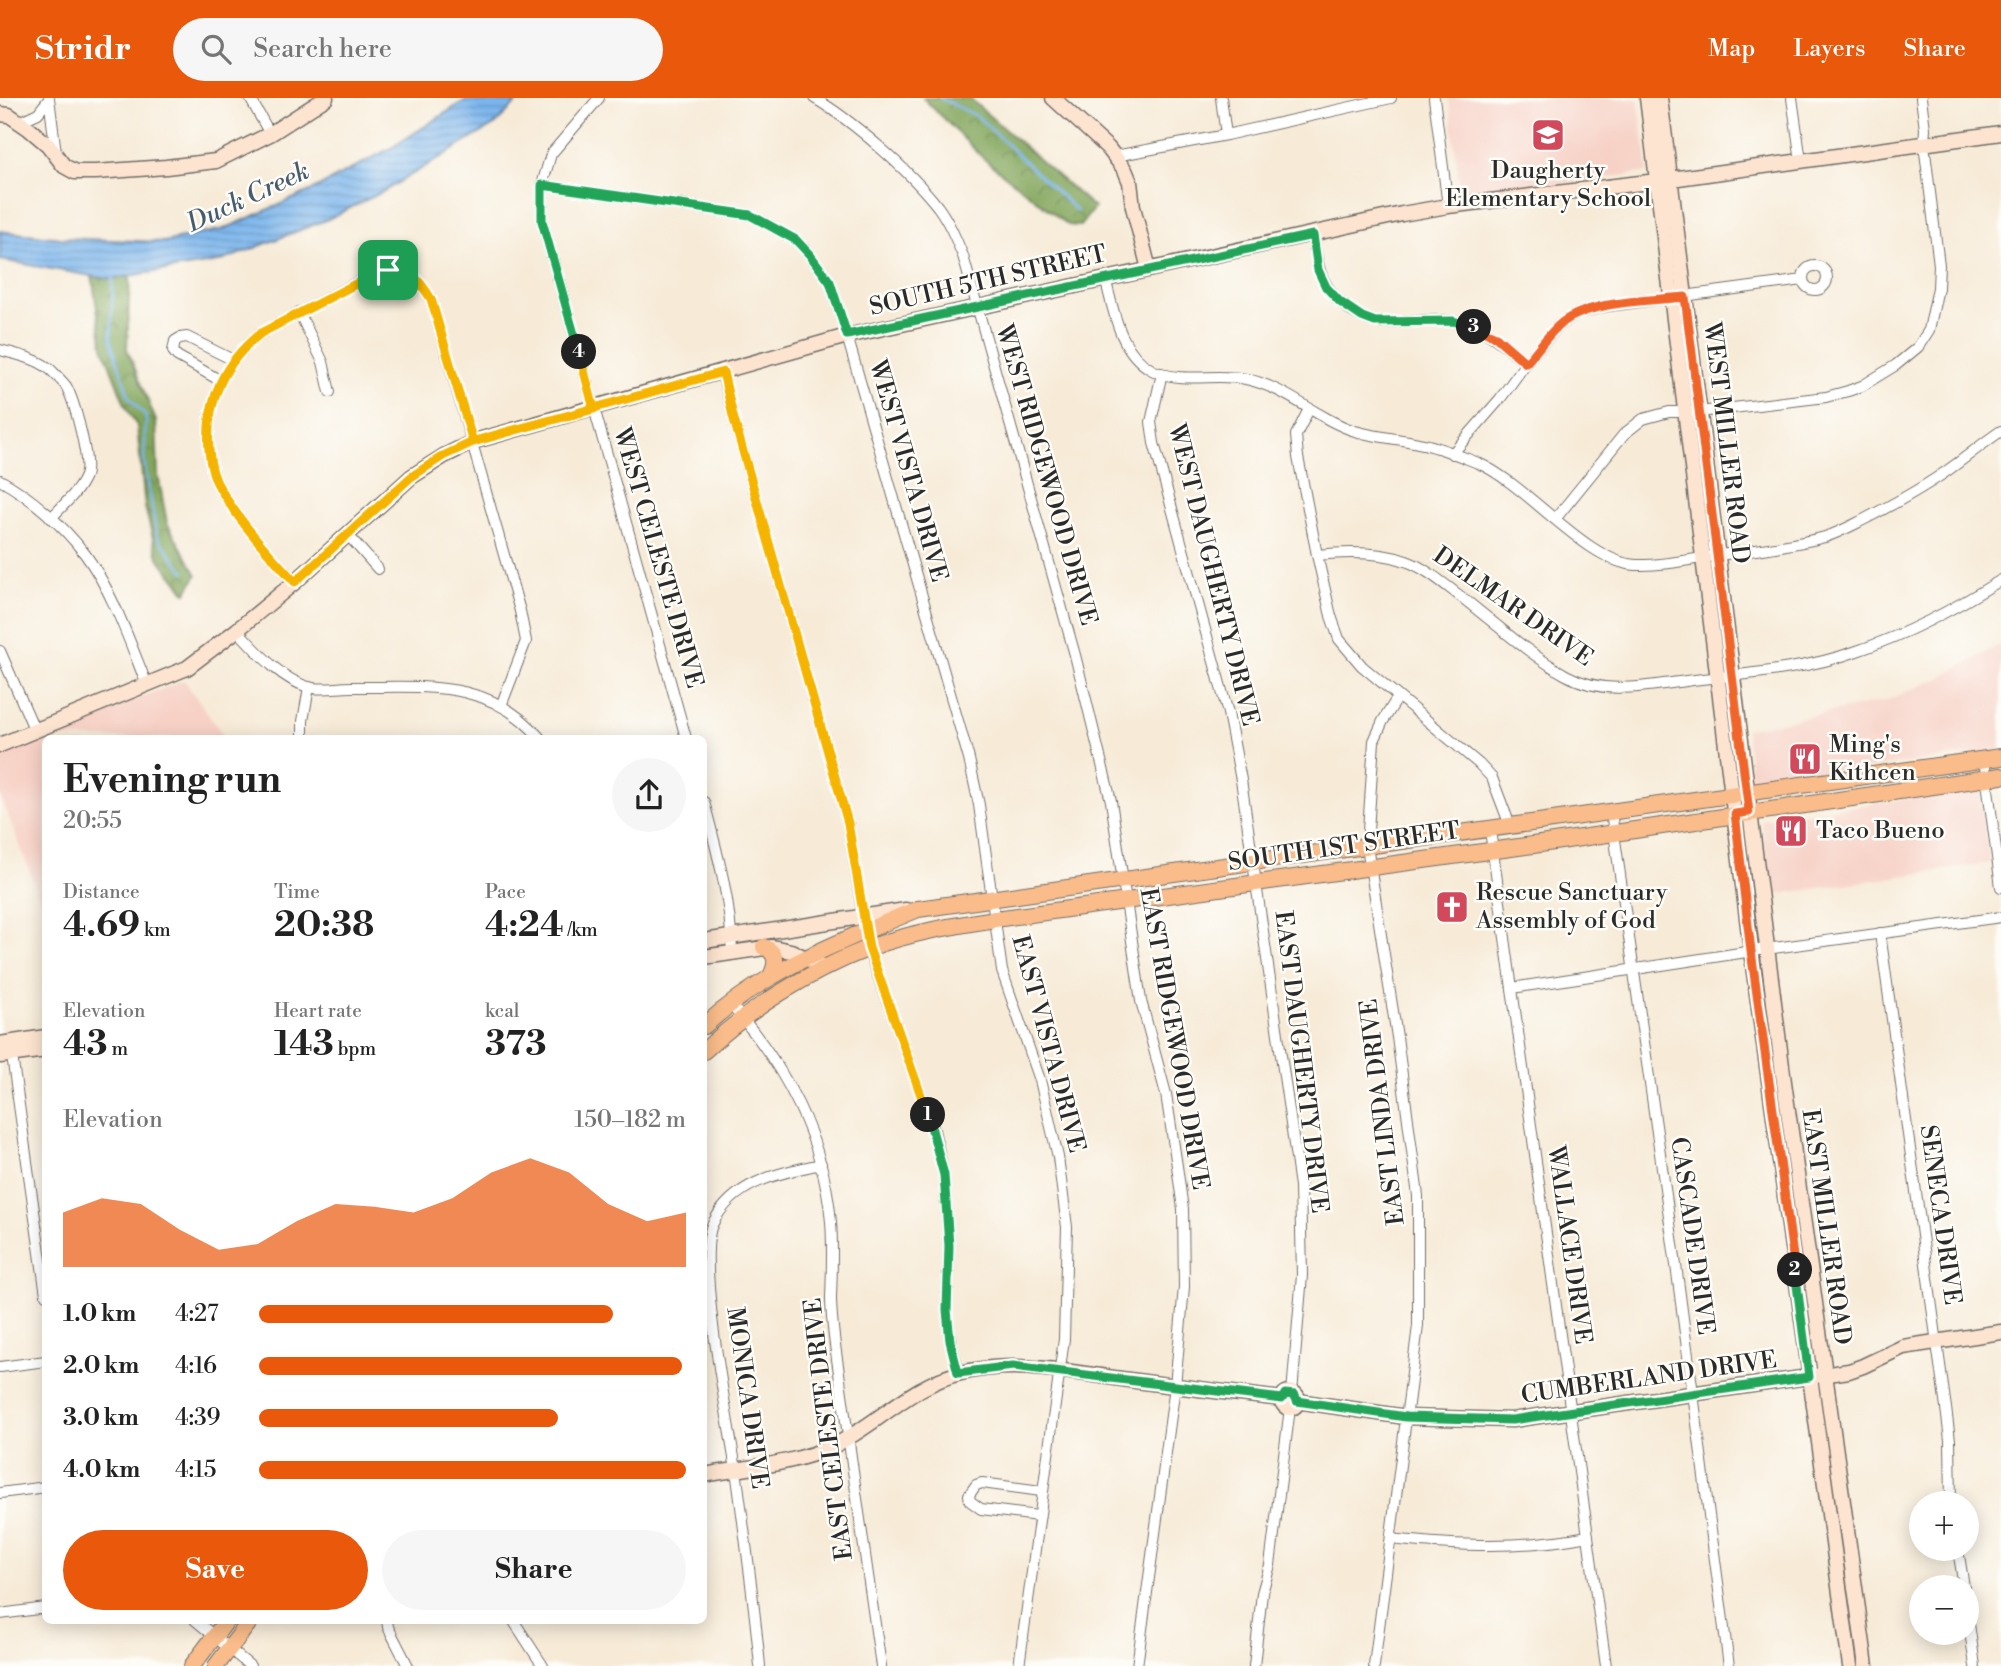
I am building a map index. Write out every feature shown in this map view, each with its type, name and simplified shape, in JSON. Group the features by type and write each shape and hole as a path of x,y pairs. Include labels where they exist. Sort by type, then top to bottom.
{"main road":[{"name":"SOUTH 1ST STREET","path":"827,968 865,932 918,909 1511,828 1611,811 2001,757"},
{"name":"SOUTH 1ST STREET","path":"865,932 926,931 1256,881 1492,850 1994,777"},
{"path":"1848,779 1851,798"},
{"path":"707,1023 729,1003 805,956 865,932"},
{"path":"764,947 770,950 775,959 776,966 771,976"},
{"path":"707,1048 743,1019 827,968"},
{"path":"191,1666 224,1624"},
{"path":"216,1666 248,1624"}],"street":[{"path":"49,98 57,156"},
{"path":"19,122 38,113 49,98"},
{"path":"250,98 270,134"},
{"path":"0,114 19,122 48,145 64,166 75,172 216,161 270,134 326,98"},
{"path":"542,185 551,154 599,98"},
{"name":"WEST RIDGEWOOD DRIVE","path":"814,98 846,120 920,188 938,208 963,256 1075,654 1111,802 1124,879"},
{"path":"1054,98 1115,156 1130,182 1133,207 1149,269"},
{"path":"1221,98 1226,135"},
{"path":"1115,156 1226,135 1391,98"},
{"path":"1434,98 1448,206"},
{"name":"WEST MILLER ROAD","path":"1647,98 1663,180 1740,794"},
{"name":"WEST MILLER ROAD","path":"1660,98 1663,180"},
{"path":"1792,98 1801,161"},
{"path":"1556,518 1624,434 1643,419 1654,415 1826,397 1862,386 1896,365 1918,347 1929,330 1938,288 1939,265 1923,144 1925,129 1921,98"},
{"name":"SOUTH 5TH STREET","path":"0,745 187,668 237,631 295,582 411,477 443,456 473,442 847,335 1448,206 1663,180 2001,133"},
{"name":"WEST VISTA DRIVE","path":"542,185 750,215 796,240 830,282 969,759 979,805 992,899"},
{"name":"WEST CELESTE DRIVE","path":"542,185 542,221 685,735"},
{"path":"1313,235 1318,270 1326,287 1340,302 1362,317 1375,322 1453,321 1475,327 1496,337 1526,363"},
{"path":"295,582 247,529 219,488 211,464 208,438 210,407 233,360 261,333 375,274 388,270 405,271 420,281 431,299 520,611 526,641 501,706"},
{"path":"1105,278 1127,348 1153,370 1181,377 1227,376 1248,379 1278,391 1355,431 1439,448 1480,464 1508,481 1597,551 1615,561 1635,565 1658,564 1825,537 1891,505 1941,475 2001,431"},
{"path":"1452,454 1559,325 1577,314 1602,307 1803,280"},
{"path":"299,312 323,362 330,392"},
{"path":"221,381 177,356 173,348 175,341 187,337 233,360"},
{"path":"0,350 34,359 66,386 87,453 87,473 77,490 51,518"},
{"path":"723,372 733,416 848,823 865,932 934,1130 944,1175 949,1246 947,1310 950,1341 958,1373"},
{"name":"WEST DAUGHERTY DRIVE","path":"1162,373 1151,422 1154,443 1228,713 1253,862"},
{"path":"1309,409 1296,435 1298,457 1317,555 1339,639 1362,666 1479,764 1492,778 1511,828"},
{"path":"0,480 51,518 85,554 115,607 147,685"},
{"path":"348,535 378,569"},
{"name":"DELMAR DRIVE","path":"1317,555 1366,554 1407,561 1442,582 1510,636 1566,675 1590,686 1623,689 1800,666 1852,653 1915,629 2001,580"},
{"path":"237,631 276,669 309,687 439,687 480,695 501,706 537,735"},
{"path":"0,651 35,731"},
{"path":"303,735 309,687"},
{"name":"EAST LINDA DRIVE","path":"1374,1666 1419,1326 1418,1196 1367,846 1374,741 1398,698"},
{"path":"1984,759 1994,777 2001,887"},
{"name":"EAST MILLER ROAD","path":"1740,794 1751,951 1787,1163 1816,1376 1850,1666"},
{"name":"CASCADE DRIVE","path":"1611,811 1729,1666"},
{"path":"707,813 718,854 732,944"},
{"name":"EAST MILLER ROAD","path":"1742,813 1766,949 1787,1163"},
{"name":"WALLACE DRIVE","path":"1490,830 1606,1666"},
{"name":"EAST DAUGHERTY DRIVE","path":"1253,862 1300,1186 1302,1275 1270,1565 1262,1593 1254,1666"},
{"name":"EAST RIDGEWOOD DRIVE","path":"1124,879 1141,1001 1166,1094 1183,1209 1184,1287 1175,1386 1138,1666"},
{"name":"EAST VISTA DRIVE","path":"992,899 1002,971 1040,1080 1058,1157 1067,1239 1064,1339 1019,1666"},
{"path":"1512,988 1751,951 2001,917"},
{"name":"SOUTH 1ST STREET","path":"707,956 732,944 865,932"},
{"name":"SENECA DRIVE","path":"1880,933 1950,1440 1951,1491"},
{"name":"SOUTH 1ST STREET","path":"707,942 781,948 805,956 827,968"},
{"name":"EAST CELESTE DRIVE","path":"729,1003 762,1040 789,1084 806,1119 821,1164 831,1219 834,1263 831,1298 835,1345 881,1666"},
{"path":"5,1049 42,1038"},
{"path":"5,1049 42,1050"},
{"path":"5,1049 42,1271"},
{"name":"MONICA DRIVE","path":"760,1666 736,1469 712,1305 708,1265 709,1231 726,1204 746,1187 774,1175 821,1164"},
{"name":"CUMBERLAND DRIVE","path":"707,1474 809,1456 848,1438 927,1386 958,1373 1013,1366 1406,1417 1512,1420 1816,1376 1863,1366 1903,1347 2001,1332"},
{"path":"0,1367 42,1362"},
{"name":"EAST MILLER ROAD","path":"1816,1376 1866,1666"},
{"path":"1038,1516 981,1509 971,1502 970,1495 976,1485 982,1483 1041,1491"},
{"path":"0,1493 42,1488"},
{"path":"1391,1539 1440,1544 1510,1545 1555,1542 1588,1536"},
{"path":"1841,1600 1856,1598"},
{"path":"0,1614 42,1609"},
{"path":"200,1624 250,1666"},
{"path":"388,1624 408,1666"},
{"path":"516,1624 543,1666"},
{"path":"1972,1645 1975,1666"}],"shaded area":[{"name":"Daugherty Elementary School","path":"1449,98 1638,98 1648,172 1461,197"},
{"path":"2001,644 2001,750 1758,783 1751,779 1746,729 1885,701 1940,678"},
{"path":"184,680 223,735 47,735"},
{"path":"42,737 42,902 0,795 0,754"},
{"path":"1979,788 1990,863 1772,895 1761,820"}],"green space":[{"path":"923,98 969,98 1094,208 1080,226 1068,225 983,158"},
{"path":"92,276 109,279 130,276 127,349 156,421 158,475 167,523 197,575 186,593 158,557 145,507 137,426 126,407 103,347"}],"water":[{"path":"469,98 521,98 496,124 384,191 328,219 219,262 109,279 0,260 0,231 61,238 164,242 224,229 315,189 391,148"}],"waterway":[{"path":"940,98 977,116 1077,211"},
{"path":"113,277 111,341 129,397 146,417 144,459 157,537 185,572"}],"place":[{"name":"Daugherty Elementary School","path":"1548,135"},
{"name":"Ming's Kithcen","path":"1805,759"},
{"name":"Taco Bueno","path":"1791,831"},
{"name":"Rescue Sanctuary Assembly of God","path":"1452,907"}],"route":[{"path":"388,270 375,274 261,333 245,346 226,369 210,407 208,438 211,464 219,488 247,529 295,582 411,477 443,456 473,442 475,441 594,409 542,221 542,185 750,215 796,240 810,255 830,282 847,335 1313,235 1318,270 1326,287 1340,302 1362,317 1375,322 1453,321 1475,327 1496,337 1526,363 1559,325 1577,314 1602,307 1685,297 1749,812 1735,814 1747,922 1809,1377 1512,1420 1406,1417 1297,1401 1292,1393 1285,1394 1282,1399 1013,1366 958,1373 950,1341 947,1310 949,1246 944,1175 934,1130 869,948 848,823 733,416 723,372 594,409 473,442 431,299 420,281 405,271 388,270"}],"water label":[{"name":"Duck Creek","path":"248,197"}]}
